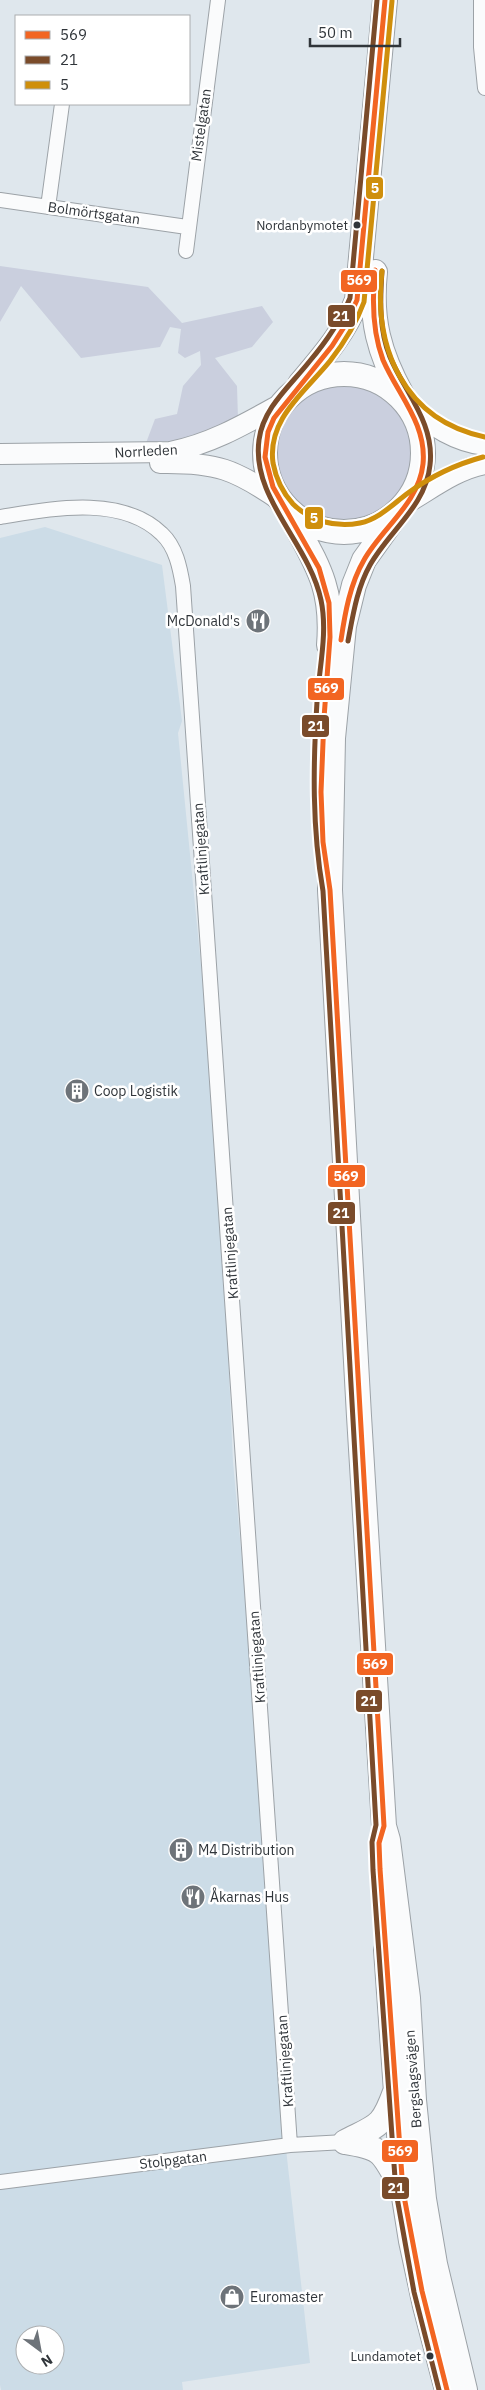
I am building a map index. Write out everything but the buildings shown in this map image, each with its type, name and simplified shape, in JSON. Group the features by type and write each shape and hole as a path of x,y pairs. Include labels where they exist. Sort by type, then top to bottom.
{"highway":[{"path":"385,0 357,300 351,315 334,342 289,396 271,422 265,442 265,463 270,483 283,504 303,521 336,532 370,528 380,524 402,508 417,487 421,474 424,446 420,426 387,368 373,318 372,292 401,0"},
{"path":"289,396 314,379 327,375 354,373 373,378 391,388 408,404"},
{"name":"Bergslagsvägen","path":"283,504 314,557 324,580 330,611 322,770 325,864 330,890"},
{"name":"Bergslagsvägen","path":"402,508 364,560 354,585 344,626 332,738 330,890 359,1426 384,1826 388,1840 408,1998 414,2100 424,2200 464,2390"},
{"name":"Bergslagsvägen","path":"384,1826 379,1843 403,2191 410,2241 424,2306 447,2390"},
{"path":"345,2142 378,2125 385,2118 396,2090"},
{"path":"345,2142 377,2149 384,2156 403,2191"}],"main road":[{"name":"Norrleden","path":"0,454 170,452 217,438 289,396"},
{"path":"408,404 428,422 448,434 465,442 485,445"},
{"name":"Norrleden","path":"0,466 200,463 217,466 236,474 283,504"},
{"path":"402,508 453,476 474,466 485,464"}],"street":[{"name":"Mistelgatan","path":"186,251 187,227 218,0"},
{"path":"481,0 481,47 485,88"},
{"path":"48,207 62,105"},
{"name":"Bolmörtsgatan","path":"0,200 187,227"},
{"name":"Kraftlinjegatan","path":"0,517 68,508 126,513 143,521 162,534 173,550 180,567 183,586 213,994 290,2145"},
{"name":"Stolpgatan","path":"0,2182 290,2145 345,2142"}],"shaded area":[{"path":"0,266 148,287 182,323 262,306 273,322 252,347 215,358 237,386 238,419 199,438 146,443 155,419 177,414 183,386 201,365 200,351 185,358 178,353 181,329 170,327 160,347 81,358 21,286 0,322"},
{"path":"344,382 371,388 384,394 395,403 404,414 410,427 416,454 410,481 404,494 395,505 384,514 371,520 344,526 317,520 304,514 293,505 284,494 278,481 272,454 278,427 284,414 293,403 304,394 317,388"},
{"path":"45,527 162,565 182,721 178,733 219,1147 233,1462 255,1702 286,2149 310,2363 182,2382 183,2390 1,2390 0,538"}],"transit line":[{"name":"21","path":"377,0 350,298 327,339 278,398 266,418 259,440 259,461 272,501 315,579 323,612 324,625 317,702 314,796 319,867 323,891 376,1825 372,1842 373,1870 396,2192 414,2292 439,2390"},
{"name":"569","path":"385,0 357,300 346,324 332,346 274,418 268,432 265,457 273,487 319,568 329,603 330,637 321,792 323,842 330,890 384,1826 379,1843 380,1869 403,2191 422,2291 447,2390"},
{"name":"5","path":"392,1 364,302 353,326 340,347 299,395 282,420 276,433 273,447 273,463 278,480 293,504 315,519 342,525 367,521 386,511 416,487 435,476 463,463 483,457"},
{"name":"569","path":"341,640 349,599 359,569 372,548 399,515 415,491 423,464 421,436 379,349 374,315 375,270"},
{"name":"21","path":"348,641 356,602 370,565 406,518 422,493 430,465 428,435 418,409 396,370 386,347 381,315 382,271"},
{"name":"5","path":"382,271 381,300 383,327 389,353 400,376 414,397 433,415 457,428 485,437"}],"place":[{"name":"Nordanbymotet","path":"357,225"},
{"name":"McDonald's","path":"258,621"},
{"name":"Coop Logistik","path":"77,1091"},
{"name":"M4 Distribution","path":"181,1850"},
{"name":"Åkarnas Hus","path":"193,1897"},
{"name":"Euromaster","path":"232,2297"},
{"name":"Lundamotet","path":"430,2356"}]}
